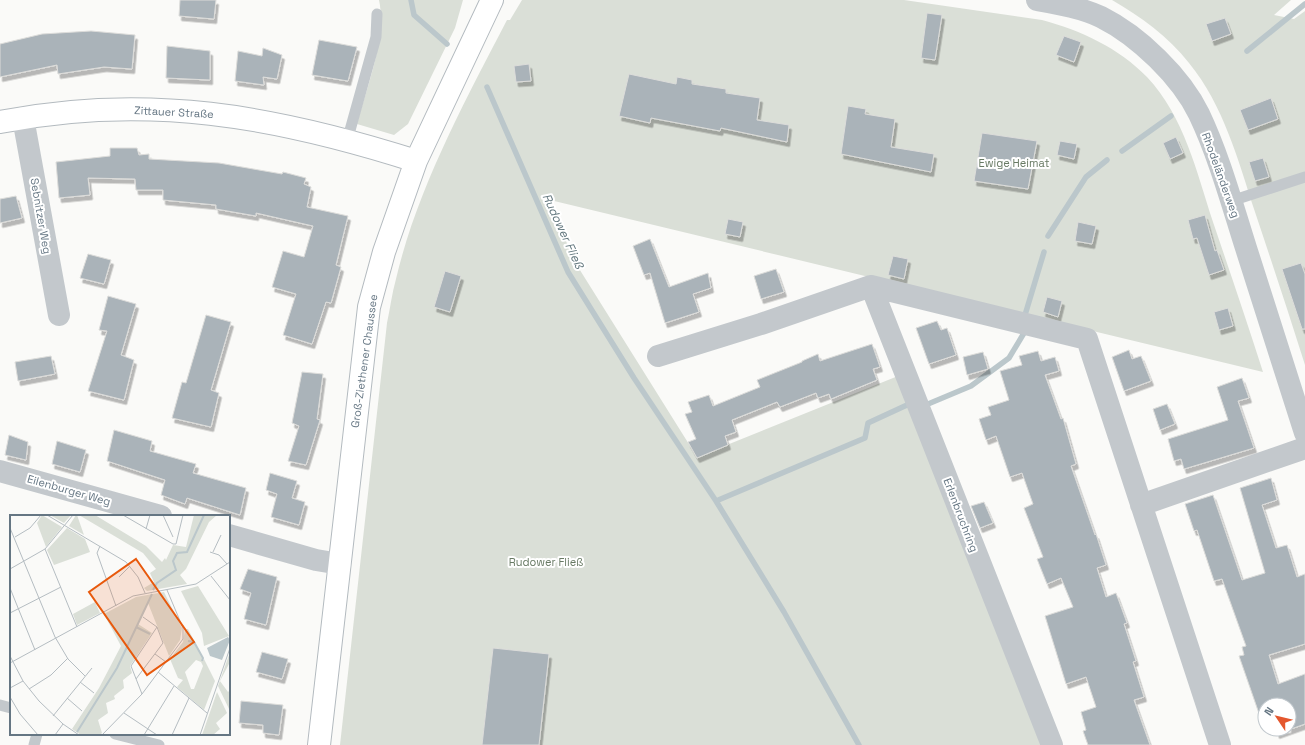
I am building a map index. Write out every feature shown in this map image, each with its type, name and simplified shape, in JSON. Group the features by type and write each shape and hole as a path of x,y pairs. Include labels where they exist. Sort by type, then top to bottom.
{"street":[{"name":"Groß-Ziethener Chaussee","path":"319,745 369,307 384,252 416,161 492,0"},
{"name":"Rhodeländerweg","path":"1037,0 1074,7 1101,17 1125,32 1163,65 1187,94 1199,114 1231,201 1305,433"},
{"name":"Zittauer Straße","path":"0,122 81,111 147,109 194,111 246,117 296,128 416,161"},
{"name":"Sebnitzer Weg","path":"23,118 59,315"},
{"path":"658,356 761,324 871,286 1087,339 1220,745"},
{"name":"Erlenbruchring","path":"871,286 1052,745"},
{"path":"1141,506 1305,448"},
{"name":"Eilenburger Weg","path":"0,471 157,515"},
{"path":"230,535 316,560 340,564"}],"lane":[{"path":"347,141 376,37 377,14"},
{"path":"1231,201 1305,177"},
{"path":"0,705 10,708"},
{"path":"34,745 37,735"},
{"path":"120,735 159,745"}],"green space":[{"path":"379,0 463,0 455,28 408,124 394,135 357,124 375,62 378,46 381,15"},
{"name":"Ewige Heimat","path":"522,0 904,0 1042,20 1070,29 1098,41 1124,57 1147,77 1160,92 1180,127 1195,165 1263,372 550,200 573,259 697,457 898,376 1043,745 340,745 387,323 395,284 405,245 429,179 459,114 507,20 510,20"},
{"path":"1112,0 1291,0 1274,15 1294,19 1305,11 1305,365 1236,153 1212,97 1189,63 1172,44 1144,20"}],"building":[{"path":"180,0 216,0 214,19 179,16"},
{"path":"927,13 942,15 935,60 921,58"},
{"path":"1225,18 1231,34 1212,41 1206,24"},
{"path":"91,31 135,35 132,69 104,67 58,74 57,65 0,77 0,44 42,34"},
{"path":"1064,36 1081,42 1074,62 1056,55"},
{"path":"319,40 357,47 348,81 312,75"},
{"path":"167,46 210,51 210,80 166,78"},
{"path":"263,48 282,55 277,79 263,77 264,85 235,81 238,51 262,56"},
{"path":"529,64 531,81 516,82 514,66"},
{"path":"629,74 676,84 677,77 692,80 692,84 726,89 726,93 760,98 757,120 789,125 787,142 721,128 720,131 651,118 650,123 619,116"},
{"path":"1271,98 1278,119 1248,130 1240,110"},
{"path":"848,106 866,109 865,114 895,119 891,147 934,154 931,172 841,154"},
{"path":"982,133 1037,141 1028,189 974,181"},
{"path":"1176,137 1183,153 1170,159 1163,143"},
{"path":"1060,141 1077,144 1074,159 1057,155"},
{"path":"110,148 137,148 139,155 149,154 149,159 219,163 282,174 283,172 306,178 304,184 311,187 307,207 348,216 336,265 341,267 331,303 326,302 312,344 283,335 296,294 272,287 283,251 304,257 313,226 256,213 256,216 216,209 216,205 163,200 163,190 136,190 135,179 88,178 90,195 59,198 56,162 110,156"},
{"path":"1263,158 1269,177 1255,181 1249,162"},
{"path":"16,196 22,218 0,223 0,199"},
{"path":"1205,215 1215,251 1217,250 1224,270 1209,275 1197,238 1193,239 1188,220"},
{"path":"728,219 743,222 740,237 725,234"},
{"path":"1078,222 1096,226 1092,244 1075,241"},
{"path":"650,239 669,287 708,273 711,288 693,294 699,312 665,323 650,273 644,275 633,246"},
{"path":"88,254 111,260 104,284 80,278"},
{"path":"893,256 908,259 904,279 888,275"},
{"path":"1301,263 1305,274 1305,329 1302,329 1282,269"},
{"path":"776,269 784,292 761,299 754,276"},
{"path":"445,271 461,276 450,312 434,307"},
{"path":"108,296 136,304 121,355 134,360 124,400 88,391 107,331 99,330"},
{"path":"1047,297 1062,301 1058,317 1043,312"},
{"path":"1228,308 1233,326 1219,330 1214,312"},
{"path":"206,315 231,322 211,390 219,393 211,427 172,418 182,382 186,383"},
{"path":"937,321 941,330 947,328 956,355 929,364 916,328"},
{"path":"872,344 880,367 873,369 877,380 831,399 829,394 818,398 816,393 780,407 777,402 732,420 736,432 725,436 728,445 697,458 688,442 696,439 685,414 692,412 688,402 709,395 713,406 760,387 757,380 818,354 820,361"},
{"path":"1129,350 1132,359 1141,356 1151,381 1124,391 1112,357"},
{"path":"1038,351 1041,361 1055,357 1059,371 1045,375 1061,419 1063,418 1076,464 1071,466 1106,565 1097,568 1106,597 1116,593 1127,623 1124,624 1136,661 1133,662 1144,697 1134,700 1150,745 1088,745 1083,731 1086,730 1081,712 1096,707 1086,677 1066,684 1045,616 1073,607 1061,578 1047,584 1037,559 1043,557 1024,508 1033,504 1022,473 1010,477 996,436 986,440 979,419 991,415 988,407 1009,400 1000,371 1022,365 1019,356"},
{"path":"983,352 988,369 967,375 963,357"},
{"path":"51,356 55,374 18,381 15,362"},
{"path":"302,372 323,374 317,419 320,420 306,465 288,461 299,426 292,423"},
{"path":"1242,378 1249,398 1238,401 1254,448 1184,469 1181,459 1174,461 1168,439 1228,420 1217,387"},
{"path":"1167,404 1175,424 1160,430 1153,409"},
{"path":"114,430 152,441 150,451 196,464 193,473 246,488 240,515 187,498 185,504 161,495 165,480 107,461"},
{"path":"9,435 28,442 26,460 5,455"},
{"path":"57,441 86,450 80,472 52,464"},
{"path":"270,473 297,481 292,498 305,502 299,525 271,517 277,494 266,490"},
{"path":"1271,478 1277,500 1262,505 1276,548 1287,545 1297,577 1305,574 1305,644 1269,655 1278,684 1305,674 1305,724 1297,727 1297,697 1257,697 1257,708 1239,656 1244,655 1242,647 1246,646 1222,579 1214,581 1197,530 1194,531 1185,504 1213,495 1242,580 1265,573 1240,488"},
{"path":"984,502 993,523 980,528 971,506"},
{"path":"248,569 277,577 266,625 244,619 251,593 240,589"},
{"path":"493,648 549,654 539,745 482,745"},
{"path":"262,652 288,659 282,679 256,672"},
{"path":"241,701 283,705 279,735 263,733 263,725 239,723"}],"waterway":[{"name":"Rudower Fließ","path":"411,0 414,15 447,44"},
{"path":"1247,51 1305,4"},
{"name":"Rudower Fließ","path":"487,87 568,272 634,378 716,501 784,612 859,745"},
{"path":"1122,151 1171,116"},
{"path":"1048,236 1086,177 1107,160"},
{"path":"1025,315 1044,252"},
{"path":"928,404 971,386 1009,358 1024,333"},
{"path":"716,501 865,438 868,423 907,405"}]}
